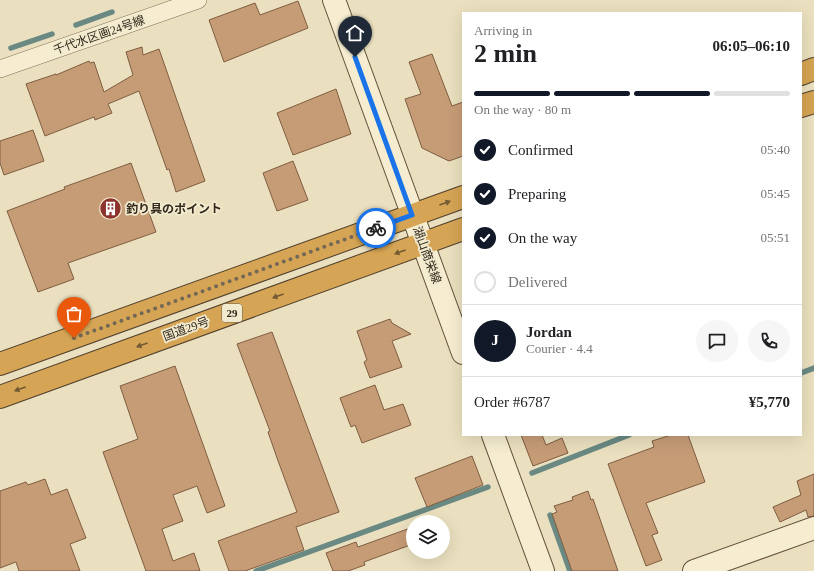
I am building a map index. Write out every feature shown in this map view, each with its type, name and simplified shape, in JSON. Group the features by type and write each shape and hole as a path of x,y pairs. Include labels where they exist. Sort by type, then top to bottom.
{"highway":[{"path":"802,74 814,70"},
{"path":"802,106 814,102"},
{"path":"0,364 462,197"},
{"name":"国道29号","path":"0,397 462,229"}],"street":[{"name":"千代水区画24号線","path":"0,69 198,0"},
{"name":"湖山商栄線","path":"334,0 462,350"},
{"path":"493,436 543,571"},
{"path":"694,571 814,528"}],"building":[{"path":"298,1 308,28 224,62 209,20 255,3 260,15"},
{"path":"142,47 143,55 159,49 205,181 176,192 169,169 167,170 139,91 108,104 112,113 95,120 94,117 45,136 26,84 56,75 89,61 90,63 94,62 104,92 133,75 126,52"},
{"path":"432,54 452,106 462,102 462,156 449,161 422,148 405,99 421,94 409,62"},
{"path":"336,89 351,134 293,155 277,113"},
{"path":"33,130 44,161 4,175 0,163 0,141"},
{"path":"293,161 308,200 277,211 263,173"},
{"path":"131,163 156,232 68,263 74,279 38,292 7,211 65,189 64,187"},
{"path":"390,319 392,323 411,334 392,341 402,367 370,378 364,362 367,360 357,331"},
{"path":"272,332 339,512 296,527 304,550 245,571 229,571 218,541 297,512 268,432 270,431 237,344"},
{"path":"175,366 225,506 207,513 197,486 173,495 183,521 162,529 173,561 194,553 200,571 146,571 103,452 138,439 120,386"},
{"path":"375,385 384,410 403,404 411,425 362,443 355,425 351,427 340,398"},
{"path":"521,436 542,436 546,445 562,438 568,453 533,466"},
{"path":"668,436 688,436 705,482 646,503 658,533 652,535 662,560 646,566 608,464 654,447 652,441"},
{"path":"472,456 483,485 427,507 415,478"},
{"path":"814,474 814,516 808,517 806,510 780,522 773,507 801,495 797,481"},
{"path":"45,479 51,495 67,489 86,538 70,544 80,571 19,571 16,562 0,568 0,491 26,482 28,485"},
{"path":"588,491 591,500 593,499 618,571 572,571 552,514 557,512 554,506 573,500 572,497"},
{"path":"406,530 406,547 364,562 365,565 348,571 333,571 326,553 356,542 358,547"}],"waterway":[{"path":"76,25 112,12"},
{"path":"11,48 52,34"},
{"path":"802,373 814,368"},
{"path":"532,473 626,436"},
{"path":"256,571 488,487"},
{"path":"550,515 570,571"}],"way so far":[{"path":"74,338 376,228"}],"place":[{"name":"釣り具のポイント","path":"110,209"}],"route":[{"path":"355,57 412,215 376,228"}]}
